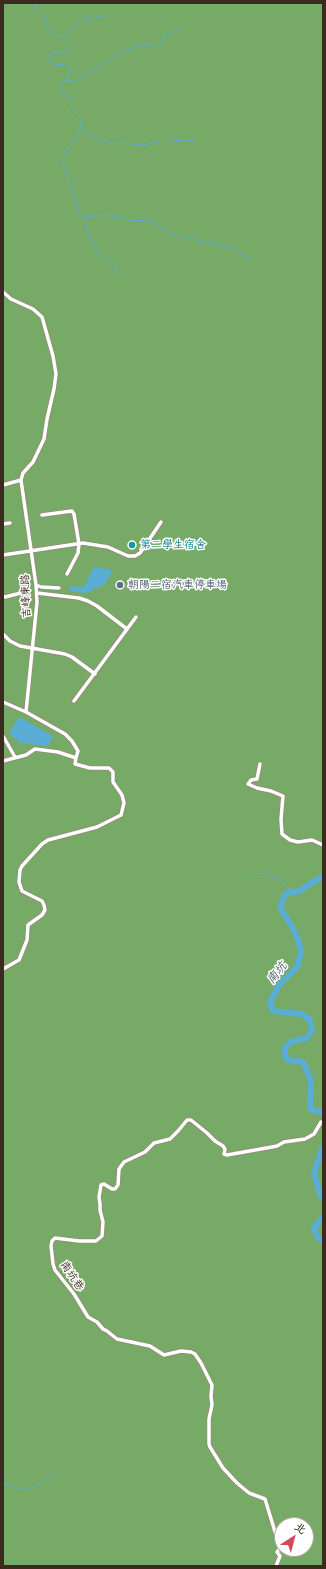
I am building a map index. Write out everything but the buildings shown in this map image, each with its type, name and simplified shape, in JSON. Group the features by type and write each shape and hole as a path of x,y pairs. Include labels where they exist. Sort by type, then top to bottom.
{"street":[{"path":"3,292 12,299 33,309 42,317 53,356 56,374 44,439 33,462 23,473 21,480 3,486"},
{"name":"吉峰東路","path":"21,480 37,593 36,618 26,712"},
{"path":"42,515 72,511 75,519 79,544 78,554 67,574"},
{"path":"3,555 79,544 108,547 128,556 135,556 140,553 161,522"},
{"path":"3,524 10,523"},
{"path":"36,585 41,587 59,588"},
{"path":"3,596 5,597 26,592"},
{"path":"37,593 79,598 88,601 97,606 127,630"},
{"path":"74,702 136,617"},
{"path":"3,634 15,645 65,654 95,674"},
{"path":"3,702 26,712 65,734 72,741 78,751 74,764 90,768 109,768 113,772 113,782 122,795 124,803 121,815 97,827 48,840 42,844 22,866 20,870 19,882 22,891 42,901 45,910 42,915 28,925 27,940 19,960 3,969"},
{"path":"3,736 15,757"},
{"path":"3,761 26,755 35,749 58,752 76,758"},
{"path":"260,764 257,779 251,780 248,784 283,796 281,819 282,834 290,840 298,842 312,840 323,845"},
{"name":"南坑巷","path":"276,1566 280,1556 278,1552 280,1548 265,1499 250,1493 237,1483 223,1468 210,1447 209,1419 212,1405 212,1385 195,1354 181,1351 164,1355 150,1346 117,1339 103,1329 97,1322 88,1317 74,1294 55,1270 51,1246 52,1241 55,1238 79,1241 96,1241 102,1236 103,1222 99,1197 101,1185 104,1184 112,1189 115,1189 118,1185 119,1169 124,1162 145,1152 154,1143 170,1139 187,1120 191,1120 214,1141 223,1146 225,1149 224,1154 227,1155 277,1146 284,1142 305,1139 314,1134 321,1122"}],"green space":[{"path":"3,3 323,3 323,1566 3,1566"}],"water":[{"path":"94,567 113,570 105,584 86,593 69,591 70,586 84,587"},
{"path":"19,717 53,736 48,746 20,743 9,733"}],"waterway":[{"path":"37,3 36,9 45,17 48,29 57,36 65,38 71,44 66,52 57,52 49,56 49,61 54,65 67,64 70,67 70,73 65,81 61,82 58,86 60,91 71,99 72,109 82,119 79,134 64,154 63,165 71,184 79,214 84,217 108,215 129,220 153,221 166,233 230,247 246,256 253,258"},
{"path":"65,38 79,20 102,16"},
{"path":"66,81 75,81 128,49 146,44 156,46 160,44 166,34 179,29"},
{"path":"80,133 88,134 112,144 122,143 143,145 158,142 185,140 196,141"},
{"path":"84,218 88,234 100,255 112,263 119,275"},
{"path":"242,874 270,873 293,892"},
{"name":"南坑","path":"323,876 299,891 285,894 280,907 295,932 301,949 298,966 279,985 270,1002 273,1011 302,1014 310,1020 312,1030 307,1038 292,1041 285,1048 285,1056 288,1060 303,1062 311,1080 310,1109 323,1113"},
{"name":"南坑","path":"323,1147 314,1173 320,1195 323,1198"},
{"name":"南坑","path":"323,1217 314,1228 318,1238 323,1241"},
{"path":"3,1483 14,1488 31,1488 39,1485 49,1477 58,1474"}],"place":[{"name":"第二學生宿舍","path":"132,545"},
{"name":"朝陽二宿汽車停車場","path":"120,585"}]}
